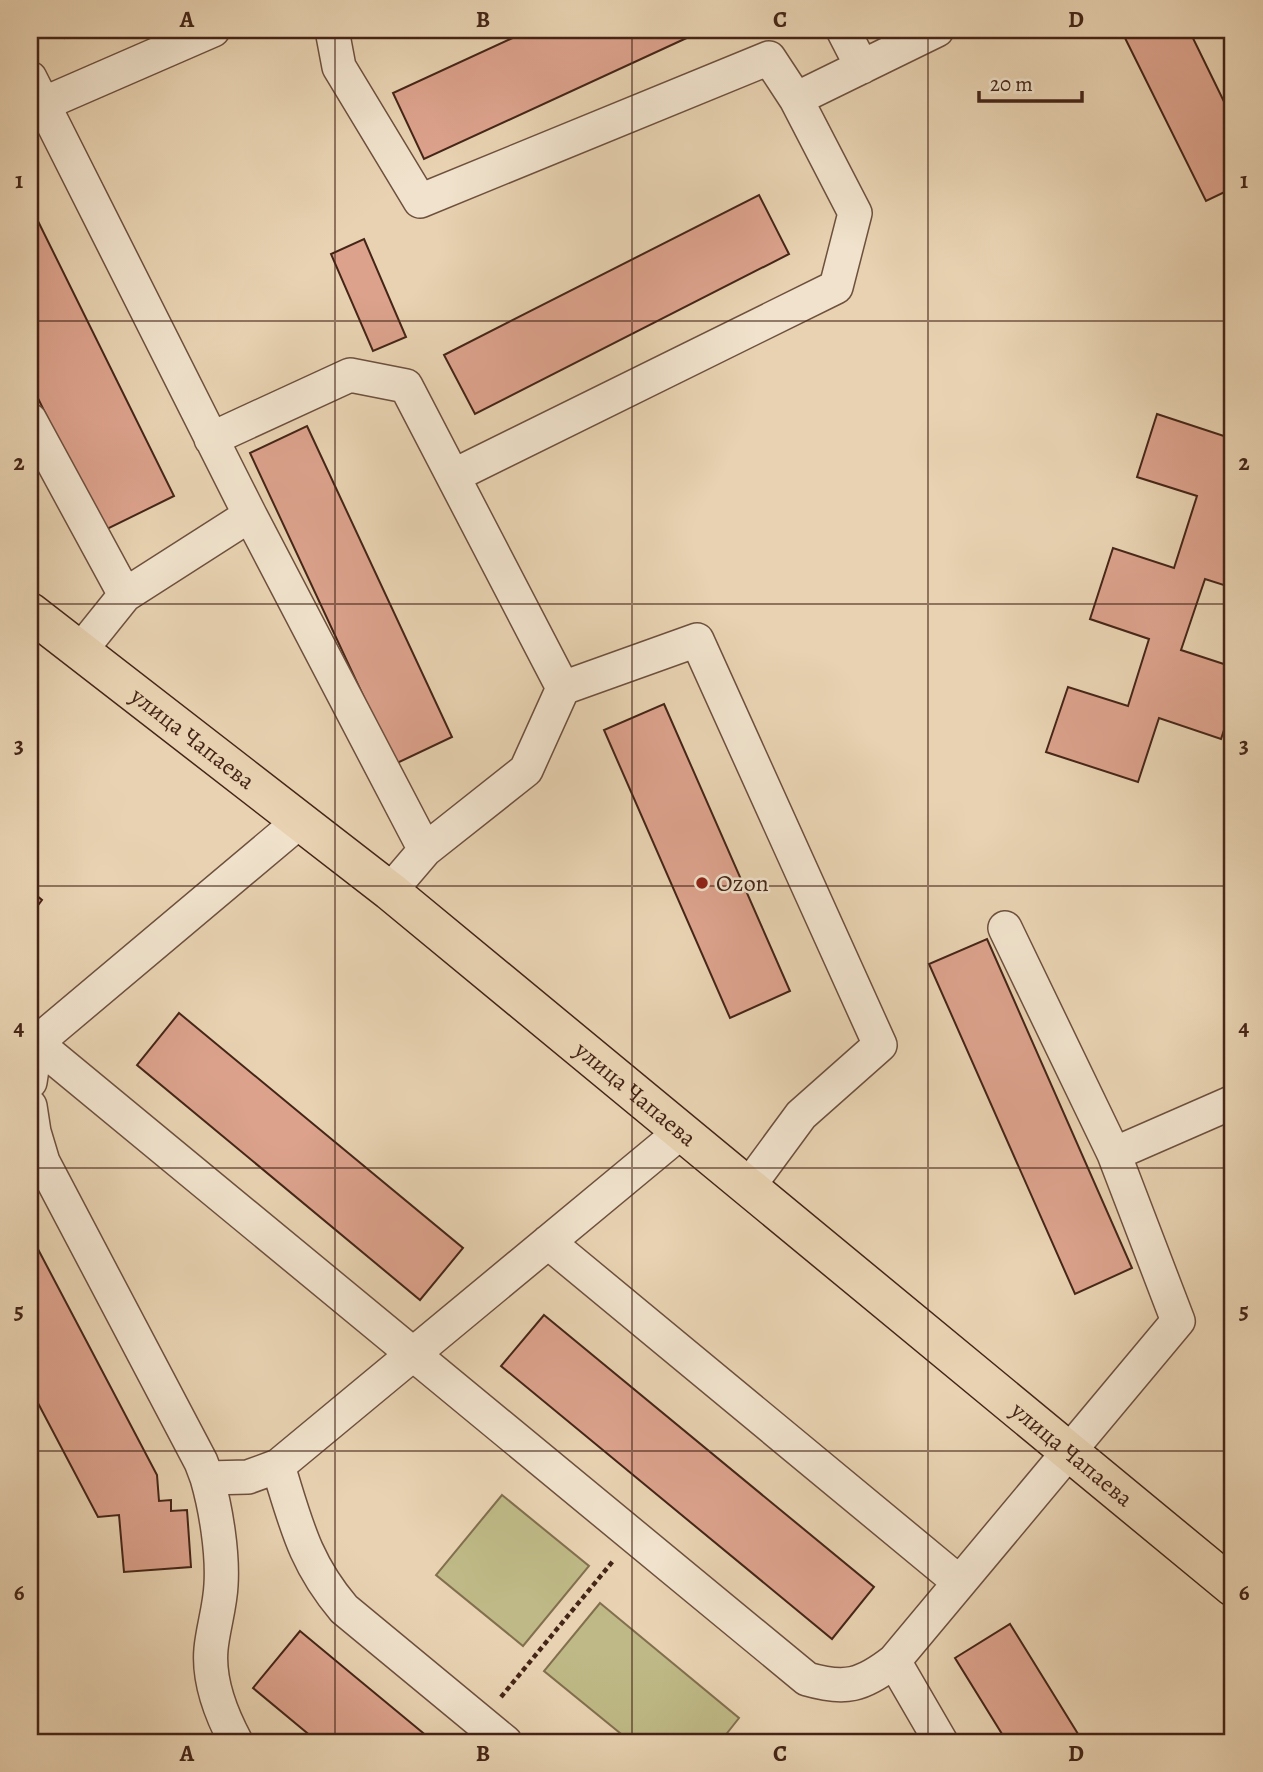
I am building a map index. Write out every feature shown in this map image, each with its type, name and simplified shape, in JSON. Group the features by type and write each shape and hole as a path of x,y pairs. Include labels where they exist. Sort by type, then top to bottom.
{"main road":[{"name":"улица Чапаева","path":"30,612 390,891 1233,1587"}],"lane":[{"path":"213,30 36,91 250,516 425,850"},
{"path":"332,30 339,67 420,201 769,58 796,99 855,213 836,287 453,476"},
{"path":"843,30 862,66"},
{"path":"796,99 937,30"},
{"path":"211,439 350,375 406,386 563,688"},
{"path":"30,420 125,595"},
{"path":"80,651 125,595 250,516"},
{"path":"390,891 425,850 526,770 563,688 697,640 880,1045 801,1115 748,1187"},
{"path":"30,1082 33,1041 300,821"},
{"path":"33,1041 807,1679 832,1686 851,1685 873,1678 894,1661 1178,1321 1114,1154 1005,928"},
{"path":"1114,1154 1233,1102"},
{"path":"30,1106 43,1162 207,1478 222,1568 220,1598 210,1652 211,1666 220,1706 236,1742"},
{"path":"207,1478 248,1477 278,1466 681,1132"},
{"path":"548,1242 959,1582"},
{"path":"278,1466 304,1548 328,1591 344,1609 493,1732"},
{"path":"894,1661 941,1742"}],"path":[{"path":"493,1732 634,1536"}],"shaded area":[{"path":"502,1495 589,1566 523,1646 436,1575"},
{"path":"600,1603 739,1718 720,1742 631,1742 544,1671"}],"building":[{"path":"60,30 83,30 65,38"},
{"path":"530,30 704,30 424,159 393,93"},
{"path":"1121,30 1189,30 1233,120 1233,188 1206,201"},
{"path":"759,195 789,254 475,414 444,355"},
{"path":"30,205 174,496 103,531 30,382"},
{"path":"364,239 406,337 373,351 331,254"},
{"path":"1157,414 1233,439 1233,491 1227,511 1233,514 1233,588 1205,579 1181,650 1233,667 1233,703 1221,739 1159,718 1138,782 1046,752 1068,687 1128,706 1149,639 1090,619 1113,548 1174,568 1197,496 1137,477"},
{"path":"307,426 452,737 395,764 250,453"},
{"path":"664,704 790,991 730,1018 604,730"},
{"path":"30,890 42,900 30,916"},
{"path":"987,939 1132,1268 1075,1294 929,964"},
{"path":"179,1013 463,1248 420,1300 137,1065"},
{"path":"30,1234 157,1475 159,1501 171,1500 171,1511 187,1510 191,1567 124,1572 119,1515 98,1517 30,1388"},
{"path":"544,1315 874,1587 832,1639 501,1366"},
{"path":"1010,1624 1083,1742 1007,1742 955,1658"},
{"path":"300,1631 434,1742 318,1742 253,1688"}],"place":[{"name":"Ozon","path":"702,883"}]}
